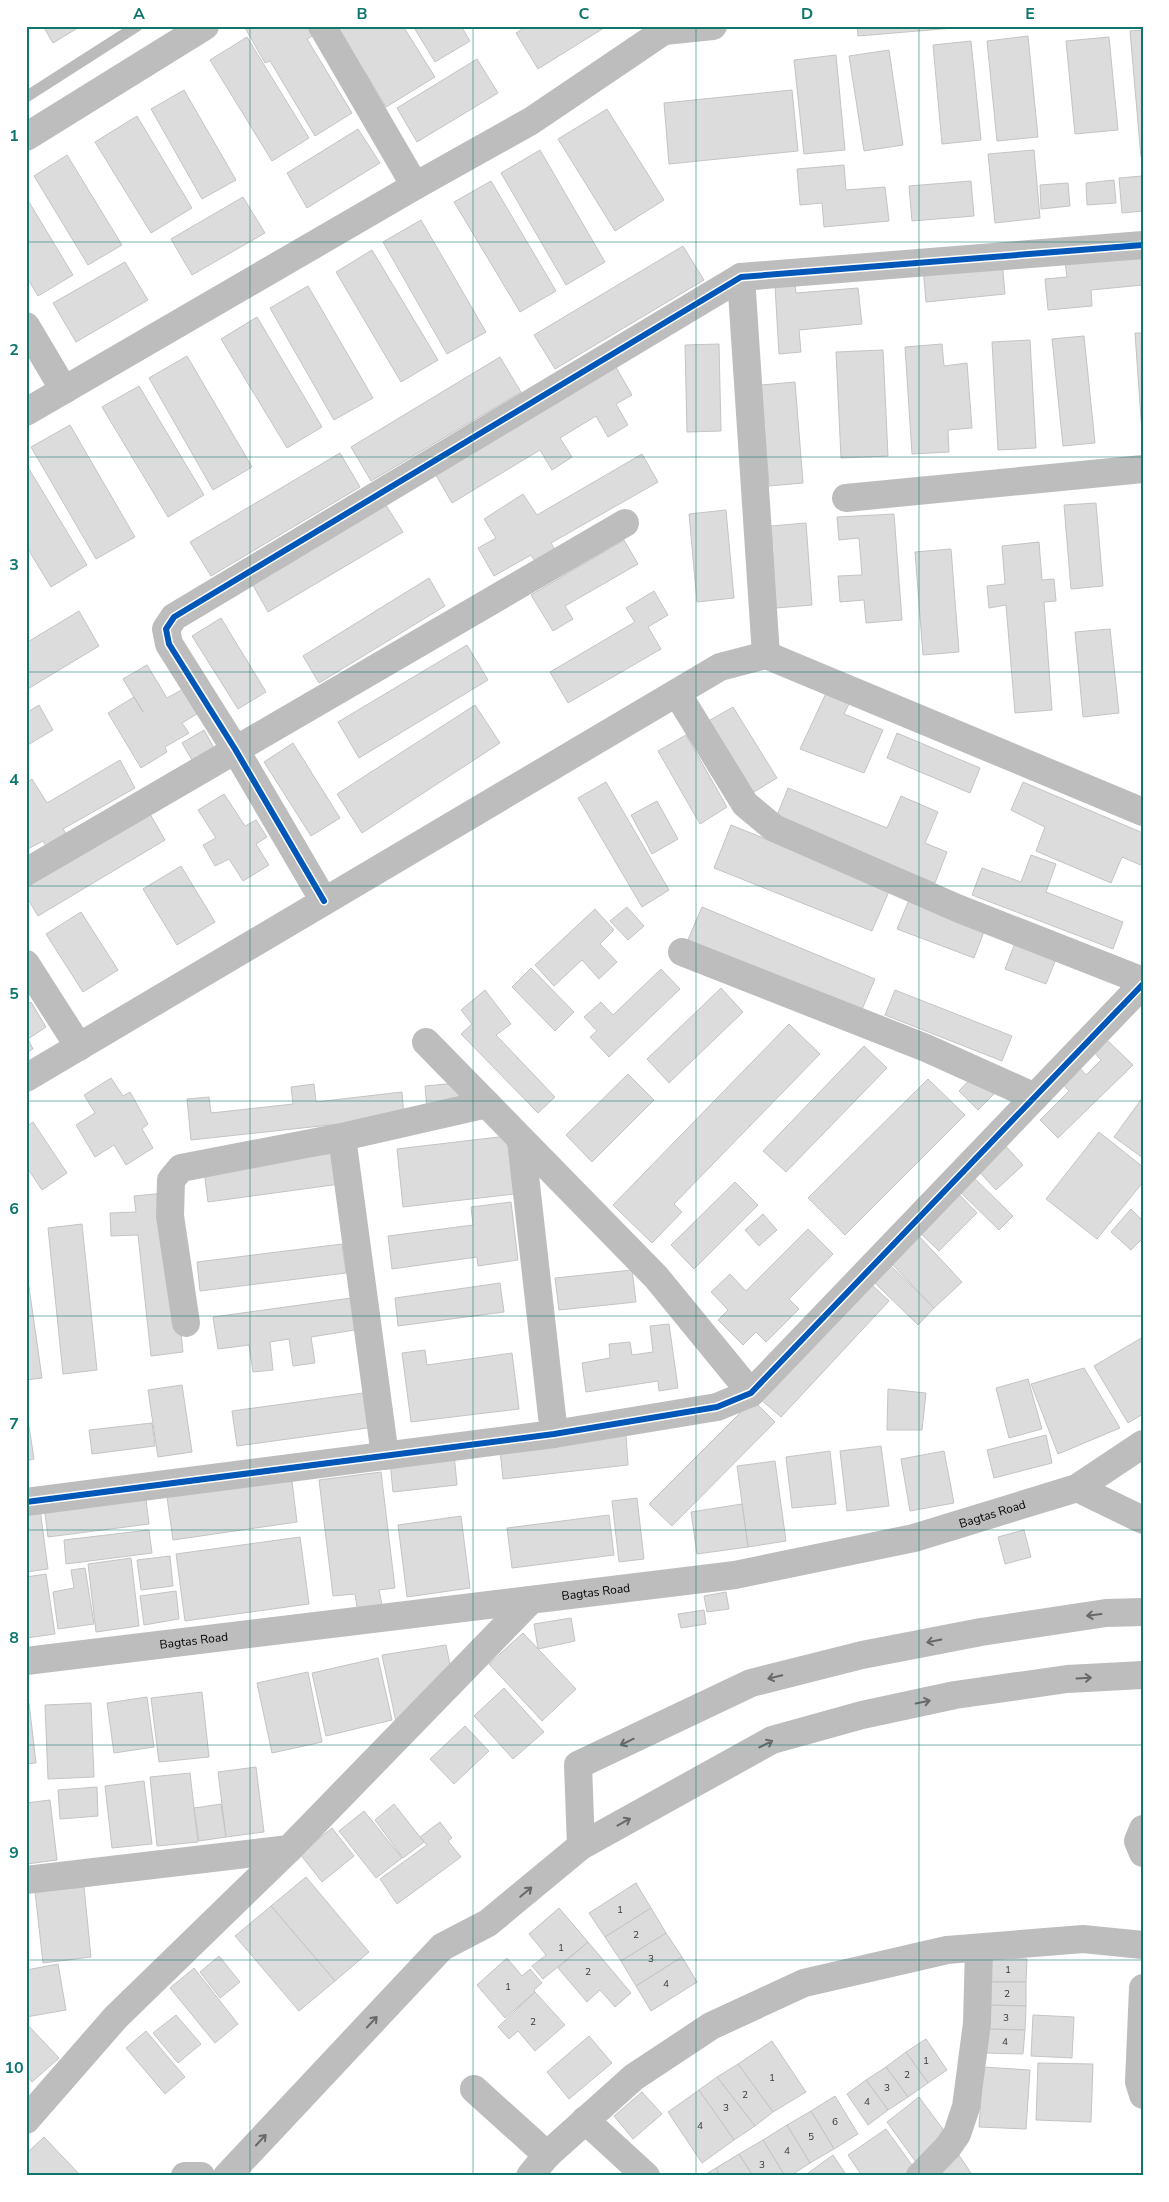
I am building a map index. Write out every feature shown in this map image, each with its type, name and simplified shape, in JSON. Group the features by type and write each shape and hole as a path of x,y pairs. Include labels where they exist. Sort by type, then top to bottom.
{"street":[{"path":"26,137 205,26"},
{"path":"322,26 415,186"},
{"path":"26,412 532,120 663,29 713,26"},
{"path":"324,900 235,749 169,644 166,629 174,617 741,277 1143,245"},
{"path":"741,277 766,655"},
{"path":"26,326 64,390"},
{"path":"846,498 1143,469"},
{"path":"26,872 625,523"},
{"path":"26,1078 720,667 766,655 1143,812"},
{"path":"26,1502 554,1434 717,1407 751,1393 1143,983 957,908 774,828 745,804 677,693"},
{"path":"682,952 926,1048 1035,1096"},
{"path":"26,964 79,1047"},
{"path":"426,1042 656,1277 751,1393"},
{"path":"186,1323 170,1216 171,1180 181,1168 342,1137 488,1104"},
{"path":"342,1137 385,1456"},
{"path":"522,1140 554,1434"},
{"name":"Bagtas Road","path":"26,1661 744,1573 914,1538 1077,1488 1143,1444"},
{"path":"1077,1488 1143,1520"},
{"path":"26,2120 116,2017 289,1849 531,1600"},
{"path":"581,1846 578,1765 751,1683 862,1655 981,1632 1078,1616 1143,1612"},
{"path":"227,2176 442,1947 488,1923 581,1846 772,1740 862,1715 955,1696 1067,1678 1143,1675"},
{"path":"1143,1829 1138,1841 1143,1853"},
{"path":"26,1880 289,1849"},
{"path":"530,2176 547,2155 634,2077 710,2026 804,1983 947,1950 1083,1939 1143,1945"},
{"path":"920,2176 948,2147 957,2134 966,2107 977,2023 979,1948"},
{"path":"1143,1988 1140,2082 1143,2095"},
{"path":"474,2088 547,2155"},
{"path":"586,2120 646,2176"},
{"path":"186,2176 201,2176"}],"building":[{"path":"43,26 81,26 53,43"},
{"path":"244,26 316,26 319,32 307,39 352,113 315,136 270,61 265,63"},
{"path":"337,26 403,26 435,77 386,107"},
{"path":"413,26 461,26 470,41 435,62"},
{"path":"527,26 607,26 538,69 516,33"},
{"path":"857,26 966,26 966,27 858,36"},
{"path":"1143,30 1143,157 1141,157 1130,31"},
{"path":"1028,36 1038,137 997,141 987,41"},
{"path":"247,37 309,138 272,161 210,60"},
{"path":"1109,37 1118,130 1075,134 1066,41"},
{"path":"971,41 981,140 942,144 933,45"},
{"path":"889,50 903,145 864,151 849,56"},
{"path":"836,55 845,150 804,154 794,60"},
{"path":"477,59 498,93 417,142 397,108"},
{"path":"184,90 236,180 202,199 151,109"},
{"path":"792,90 798,151 669,164 664,103"},
{"path":"607,109 664,200 615,231 558,139"},
{"path":"137,116 192,208 151,233 95,142"},
{"path":"358,129 380,163 307,208 287,173"},
{"path":"540,150 605,262 566,285 501,173"},
{"path":"1034,150 1040,218 995,223 988,154"},
{"path":"67,155 122,245 88,265 34,176"},
{"path":"844,165 846,190 885,187 889,221 824,227 822,203 800,205 797,169"},
{"path":"1142,176 1143,211 1122,213 1119,178"},
{"path":"1114,180 1116,203 1087,205 1086,183"},
{"path":"491,181 556,291 520,312 454,202"},
{"path":"971,181 974,216 912,221 909,186"},
{"path":"1068,183 1070,206 1041,209 1040,185"},
{"path":"26,197 73,275 38,296 26,276"},
{"path":"243,197 265,233 192,275 171,239"},
{"path":"421,220 486,332 447,354 383,242"},
{"path":"683,246 704,280 555,369 534,335"},
{"path":"1143,248 1143,285 1091,290 1092,306 1048,310 1045,279 1067,277 1064,255"},
{"path":"372,250 438,360 401,382 336,272"},
{"path":"1002,260 1005,294 926,302 923,267"},
{"path":"125,262 148,300 76,342 53,303"},
{"path":"795,284 796,293 858,288 862,324 799,330 801,352 779,354 775,286"},
{"path":"308,286 373,398 334,420 270,308"},
{"path":"257,317 322,427 287,448 221,339"},
{"path":"1135,333 1143,333 1143,433 1142,433"},
{"path":"1084,336 1095,443 1063,446 1052,339"},
{"path":"1030,340 1036,448 998,450 992,342"},
{"path":"719,344 721,431 687,432 685,345"},
{"path":"942,344 944,366 967,363 972,428 948,430 949,452 912,454 905,347"},
{"path":"883,350 888,456 841,458 836,352"},
{"path":"187,356 252,467 213,490 149,378"},
{"path":"500,357 521,392 371,481 351,447"},
{"path":"613,362 632,395 616,404 628,425 608,437 596,416 560,438 572,457 552,470 540,450 452,503 433,470"},
{"path":"795,382 803,483 769,486 761,385"},
{"path":"139,386 204,495 168,517 102,407"},
{"path":"70,425 135,537 96,559 31,447"},
{"path":"340,453 360,487 211,576 190,542"},
{"path":"642,454 658,482 551,543 557,553 538,566 531,555 494,576 478,548 496,538 484,519 523,494 537,515"},
{"path":"26,464 87,565 51,587 26,546"},
{"path":"384,502 403,532 268,612 250,580"},
{"path":"1096,503 1103,586 1071,589 1064,505"},
{"path":"726,510 734,598 697,602 689,514"},
{"path":"894,514 902,620 866,623 864,600 840,602 838,576 862,575 859,538 839,540 837,517"},
{"path":"806,523 812,605 776,608 771,526"},
{"path":"624,540 638,564 565,606 573,619 553,631 531,595"},
{"path":"1039,542 1042,580 1054,579 1056,601 1044,602 1052,710 1015,713 1006,605 989,608 987,586 1005,584 1002,546"},
{"path":"951,549 959,652 923,655 915,552"},
{"path":"429,578 445,606 319,683 303,656"},
{"path":"654,591 668,615 648,627 661,649 568,703 550,672 635,622 626,608"},
{"path":"79,611 99,646 26,690 26,643"},
{"path":"221,618 266,692 238,709 192,636"},
{"path":"1110,629 1119,713 1083,717 1075,632"},
{"path":"467,645 488,680 359,758 338,722"},
{"path":"147,665 167,698 183,689 197,714 182,723 189,733 165,747 167,752 141,768 108,713 134,697 123,679"},
{"path":"827,691 850,702 844,714 883,730 864,773 800,749"},
{"path":"39,705 53,730 26,746 26,713"},
{"path":"475,705 500,743 362,833 337,794"},
{"path":"733,707 777,778 749,795 705,723"},
{"path":"204,730 214,748 192,760 182,743"},
{"path":"897,733 980,768 970,793 887,758"},
{"path":"686,735 727,807 700,824 658,751"},
{"path":"293,743 340,818 311,836 264,762"},
{"path":"120,760 135,788 63,829 68,837 48,849 43,841 26,850 26,783 32,779 47,803"},
{"path":"606,782 669,890 642,907 578,798"},
{"path":"1023,782 1143,833 1143,866 1122,857 1111,883 1036,851 1045,827 1011,810"},
{"path":"788,788 887,828 901,796 938,812 925,843 947,852 935,883 776,818"},
{"path":"224,794 245,826 256,820 267,837 256,844 269,865 243,881 229,859 215,866 203,845 216,838 198,810"},
{"path":"657,801 678,839 652,854 631,815"},
{"path":"150,814 165,840 38,916 26,896 26,887"},
{"path":"731,825 890,889 872,931 714,868"},
{"path":"1031,855 1056,864 1046,892 1123,922 1113,949 972,895 982,868 1021,882"},
{"path":"181,866 215,922 177,945 143,889"},
{"path":"909,900 985,929 974,958 897,929"},
{"path":"627,907 644,926 628,940 610,921"},
{"path":"702,907 875,979 860,1014 687,942"},
{"path":"595,909 614,930 600,944 617,962 599,979 582,960 554,986 535,965"},
{"path":"81,912 118,970 83,992 46,934"},
{"path":"1015,943 1056,959 1046,984 1005,969"},
{"path":"531,968 574,1012 555,1031 512,987"},
{"path":"661,969 680,989 609,1057 590,1037 597,1031 584,1017 601,1002 613,1015"},
{"path":"721,988 743,1012 669,1083 647,1059"},
{"path":"485,990 511,1024 496,1035 555,1097 538,1113 461,1034 472,1024 461,1010"},
{"path":"895,990 1012,1036 1002,1061 885,1015"},
{"path":"31,1002 46,1027 28,1039 33,1049 26,1053 26,1005"},
{"path":"789,1024 820,1054 674,1204 682,1212 652,1243 613,1205"},
{"path":"1107,1040 1133,1065 1058,1138 1040,1120 1069,1091 1062,1083 1079,1067 1086,1075 1101,1060 1094,1052"},
{"path":"864,1046 887,1068 786,1172 763,1151"},
{"path":"628,1074 654,1100 592,1162 566,1135"},
{"path":"974,1075 1002,1086 978,1110 959,1091"},
{"path":"111,1078 123,1096 130,1092 148,1124 142,1129 153,1148 126,1165 114,1145 95,1157 76,1125 95,1113 84,1095"},
{"path":"928,1079 965,1115 845,1235 808,1198"},
{"path":"457,1083 460,1105 427,1109 425,1086"},
{"path":"314,1084 316,1102 402,1092 404,1117 191,1140 187,1099 209,1097 211,1113 293,1104 291,1087"},
{"path":"1143,1097 1143,1158 1114,1137"},
{"path":"33,1122 67,1173 42,1190 26,1166 26,1127"},
{"path":"1099,1132 1143,1167 1143,1182 1097,1239 1046,1199"},
{"path":"507,1136 514,1194 403,1207 397,1149"},
{"path":"1002,1142 1023,1165 996,1190 975,1167"},
{"path":"336,1153 340,1184 208,1202 204,1171"},
{"path":"970,1174 1013,1216 999,1230 956,1188"},
{"path":"735,1182 758,1205 694,1269 671,1245"},
{"path":"954,1189 977,1213 939,1251 916,1229"},
{"path":"166,1193 183,1352 151,1356 138,1235 111,1236 110,1213 136,1212 134,1196"},
{"path":"511,1202 518,1260 478,1266 477,1257 392,1269 388,1236 473,1225 471,1207"},
{"path":"1131,1209 1143,1221 1143,1238 1131,1250 1111,1232"},
{"path":"763,1214 777,1230 759,1246 745,1230"},
{"path":"82,1224 97,1370 63,1374 48,1228"},
{"path":"808,1229 833,1254 789,1299 799,1309 766,1342 756,1332 743,1345 718,1320 728,1310 711,1292 730,1274 746,1291"},
{"path":"916,1233 962,1282 934,1308 888,1260"},
{"path":"342,1244 346,1273 200,1291 197,1262"},
{"path":"890,1265 934,1308 918,1325 874,1282"},
{"path":"26,1266 42,1378 26,1380"},
{"path":"632,1270 636,1302 559,1310 555,1278"},
{"path":"869,1282 889,1301 781,1417 759,1398"},
{"path":"500,1283 504,1312 398,1326 395,1298"},
{"path":"351,1298 355,1330 311,1337 315,1363 293,1366 289,1339 270,1342 273,1370 253,1372 249,1345 218,1349 213,1317"},
{"path":"669,1324 678,1388 659,1391 658,1381 586,1392 582,1363 610,1358 609,1344 630,1342 632,1355 653,1352 650,1326"},
{"path":"1143,1337 1143,1414 1128,1423 1094,1366"},
{"path":"425,1350 427,1365 512,1353 519,1409 411,1422 402,1353"},
{"path":"1084,1368 1120,1428 1058,1454 1031,1384"},
{"path":"1028,1379 1042,1429 1009,1438 996,1388"},
{"path":"182,1385 192,1452 158,1457 148,1390"},
{"path":"888,1389 926,1393 922,1430 887,1430"},
{"path":"363,1393 368,1428 237,1446 232,1411"},
{"path":"753,1400 775,1422 672,1526 649,1504"},
{"path":"152,1423 155,1446 92,1454 89,1430"},
{"path":"29,1426 34,1459 26,1461 26,1427"},
{"path":"626,1435 628,1465 503,1479 500,1450"},
{"path":"1046,1435 1052,1463 994,1478 987,1450"},
{"path":"881,1446 889,1506 847,1511 840,1451"},
{"path":"830,1451 836,1504 792,1508 786,1457"},
{"path":"944,1451 954,1503 910,1511 901,1459"},
{"path":"454,1454 457,1485 393,1492 390,1462"},
{"path":"775,1461 786,1541 748,1547 737,1466"},
{"path":"381,1472 395,1588 379,1590 384,1614 359,1619 355,1594 333,1596 319,1480"},
{"path":"291,1473 297,1522 173,1540 166,1490"},
{"path":"145,1492 149,1524 48,1537 44,1506"},
{"path":"637,1498 644,1559 619,1562 612,1501"},
{"path":"742,1504 748,1547 697,1554 691,1512"},
{"path":"40,1509 48,1569 26,1572 26,1511"},
{"path":"609,1515 614,1555 512,1568 507,1528"},
{"path":"461,1516 470,1588 407,1597 398,1525"},
{"path":"149,1530 152,1553 66,1564 64,1540"},
{"path":"1024,1530 1031,1557 1005,1564 998,1537"},
{"path":"300,1537 309,1604 185,1621 176,1554"},
{"path":"170,1556 173,1586 141,1590 137,1560"},
{"path":"131,1558 139,1626 96,1632 88,1564"},
{"path":"85,1568 94,1624 58,1629 53,1592 74,1588 71,1570"},
{"path":"46,1574 55,1634 26,1638 26,1577"},
{"path":"176,1591 179,1619 144,1625 140,1596"},
{"path":"726,1592 729,1609 707,1612 704,1596"},
{"path":"704,1610 706,1624 681,1628 678,1614"},
{"path":"571,1618 575,1641 538,1649 534,1624"},
{"path":"523,1633 576,1689 542,1721 489,1664"},
{"path":"446,1645 452,1675 396,1722 382,1655"},
{"path":"378,1658 392,1720 326,1736 312,1673"},
{"path":"308,1672 322,1742 272,1753 257,1683"},
{"path":"504,1688 544,1732 513,1759 474,1716"},
{"path":"202,1692 209,1757 159,1762 151,1698"},
{"path":"147,1697 154,1747 114,1753 107,1703"},
{"path":"26,1703 29,1703 36,1763 26,1764"},
{"path":"91,1703 94,1777 48,1779 45,1705"},
{"path":"465,1726 489,1751 454,1784 430,1759"},
{"path":"256,1767 264,1832 226,1837 218,1772"},
{"path":"190,1773 198,1842 157,1846 150,1777"},
{"path":"144,1781 152,1844 112,1848 105,1786"},
{"path":"97,1787 98,1816 60,1819 58,1790"},
{"path":"50,1800 57,1860 27,1864 26,1803"},
{"path":"221,1804 226,1837 199,1841 194,1808"},
{"path":"394,1804 424,1842 403,1858 375,1820"},
{"path":"364,1811 402,1858 376,1878 339,1831"},
{"path":"440,1822 452,1838 448,1841 461,1857 397,1904 380,1879 427,1845 420,1837"},
{"path":"332,1828 354,1856 322,1882 300,1854"},
{"path":"306,1877 369,1952 335,1981 271,1906"},
{"path":"636,1883 651,1908 605,1937 589,1913"},
{"path":"84,1887 91,1957 43,1963 35,1892"},
{"path":"271,1906 335,1981 299,2011 235,1936"},
{"path":"559,1908 588,1942 543,1979 532,1966 546,1955 529,1934"},
{"path":"651,1908 666,1933 621,1961 605,1937"},
{"path":"666,1933 682,1957 636,1986 621,1961"},
{"path":"588,1942 631,1993 615,2007 600,1990 587,2002 558,1968"},
{"path":"219,1956 240,1982 220,1998 200,1972"},
{"path":"682,1957 697,1982 651,2011 636,1986"},
{"path":"507,1958 522,1976 530,1969 542,1983 534,1990 535,1992 505,2018 477,1985"},
{"path":"990,1958 1027,1959 1026,1982 989,1982"},
{"path":"58,1964 66,2010 26,2017 26,1970"},
{"path":"194,1968 238,2024 215,2043 170,1988"},
{"path":"989,1982 1026,1982 1026,2006 988,2005"},
{"path":"535,1992 565,2025 535,2051 518,2031 509,2039 498,2027"},
{"path":"988,2005 1026,2006 1025,2030 987,2029"},
{"path":"176,2015 201,2044 178,2063 153,2033"},
{"path":"1033,2015 1074,2017 1072,2058 1031,2056"},
{"path":"26,2023 59,2058 32,2082 26,2075"},
{"path":"987,2029 1025,2030 1023,2054 986,2053"},
{"path":"146,2031 185,2077 165,2094 126,2048"},
{"path":"589,2036 612,2063 569,2099 547,2072"},
{"path":"926,2039 947,2070 928,2083 906,2052"},
{"path":"772,2041 806,2092 773,2112 738,2064"},
{"path":"906,2052 928,2083 908,2097 886,2067"},
{"path":"1038,2063 1093,2064 1091,2122 1036,2120"},
{"path":"738,2064 773,2112 755,2126 717,2077"},
{"path":"886,2067 908,2097 888,2110 866,2080"},
{"path":"983,2067 1030,2070 1026,2129 979,2127"},
{"path":"717,2077 755,2126 734,2140 699,2090"},
{"path":"866,2080 888,2110 868,2125 847,2094"},
{"path":"699,2090 734,2140 702,2163 668,2112"},
{"path":"642,2092 662,2114 633,2139 614,2116"},
{"path":"835,2096 858,2134 834,2149 811,2111"},
{"path":"919,2097 951,2140 918,2165 887,2122"},
{"path":"811,2111 834,2149 810,2163 787,2125"},
{"path":"787,2125 810,2163 790,2176 785,2176 763,2140"},
{"path":"886,2129 914,2168 902,2176 862,2176 848,2155"},
{"path":"44,2137 81,2176 26,2176 26,2154"},
{"path":"763,2140 785,2176 753,2176 739,2154"},
{"path":"739,2154 753,2176 720,2176 716,2168"},
{"path":"958,2154 973,2176 927,2176"},
{"path":"833,2155 847,2176 804,2176"},
{"path":"716,2168 720,2176 703,2176"}],"waterway":[{"path":"26,97 137,26"}],"cycle path":[{"path":"324,901 235,749 169,644 166,629 174,617 741,277 1143,245"},
{"path":"26,1502 554,1434 717,1407 751,1393 1143,984"}]}
